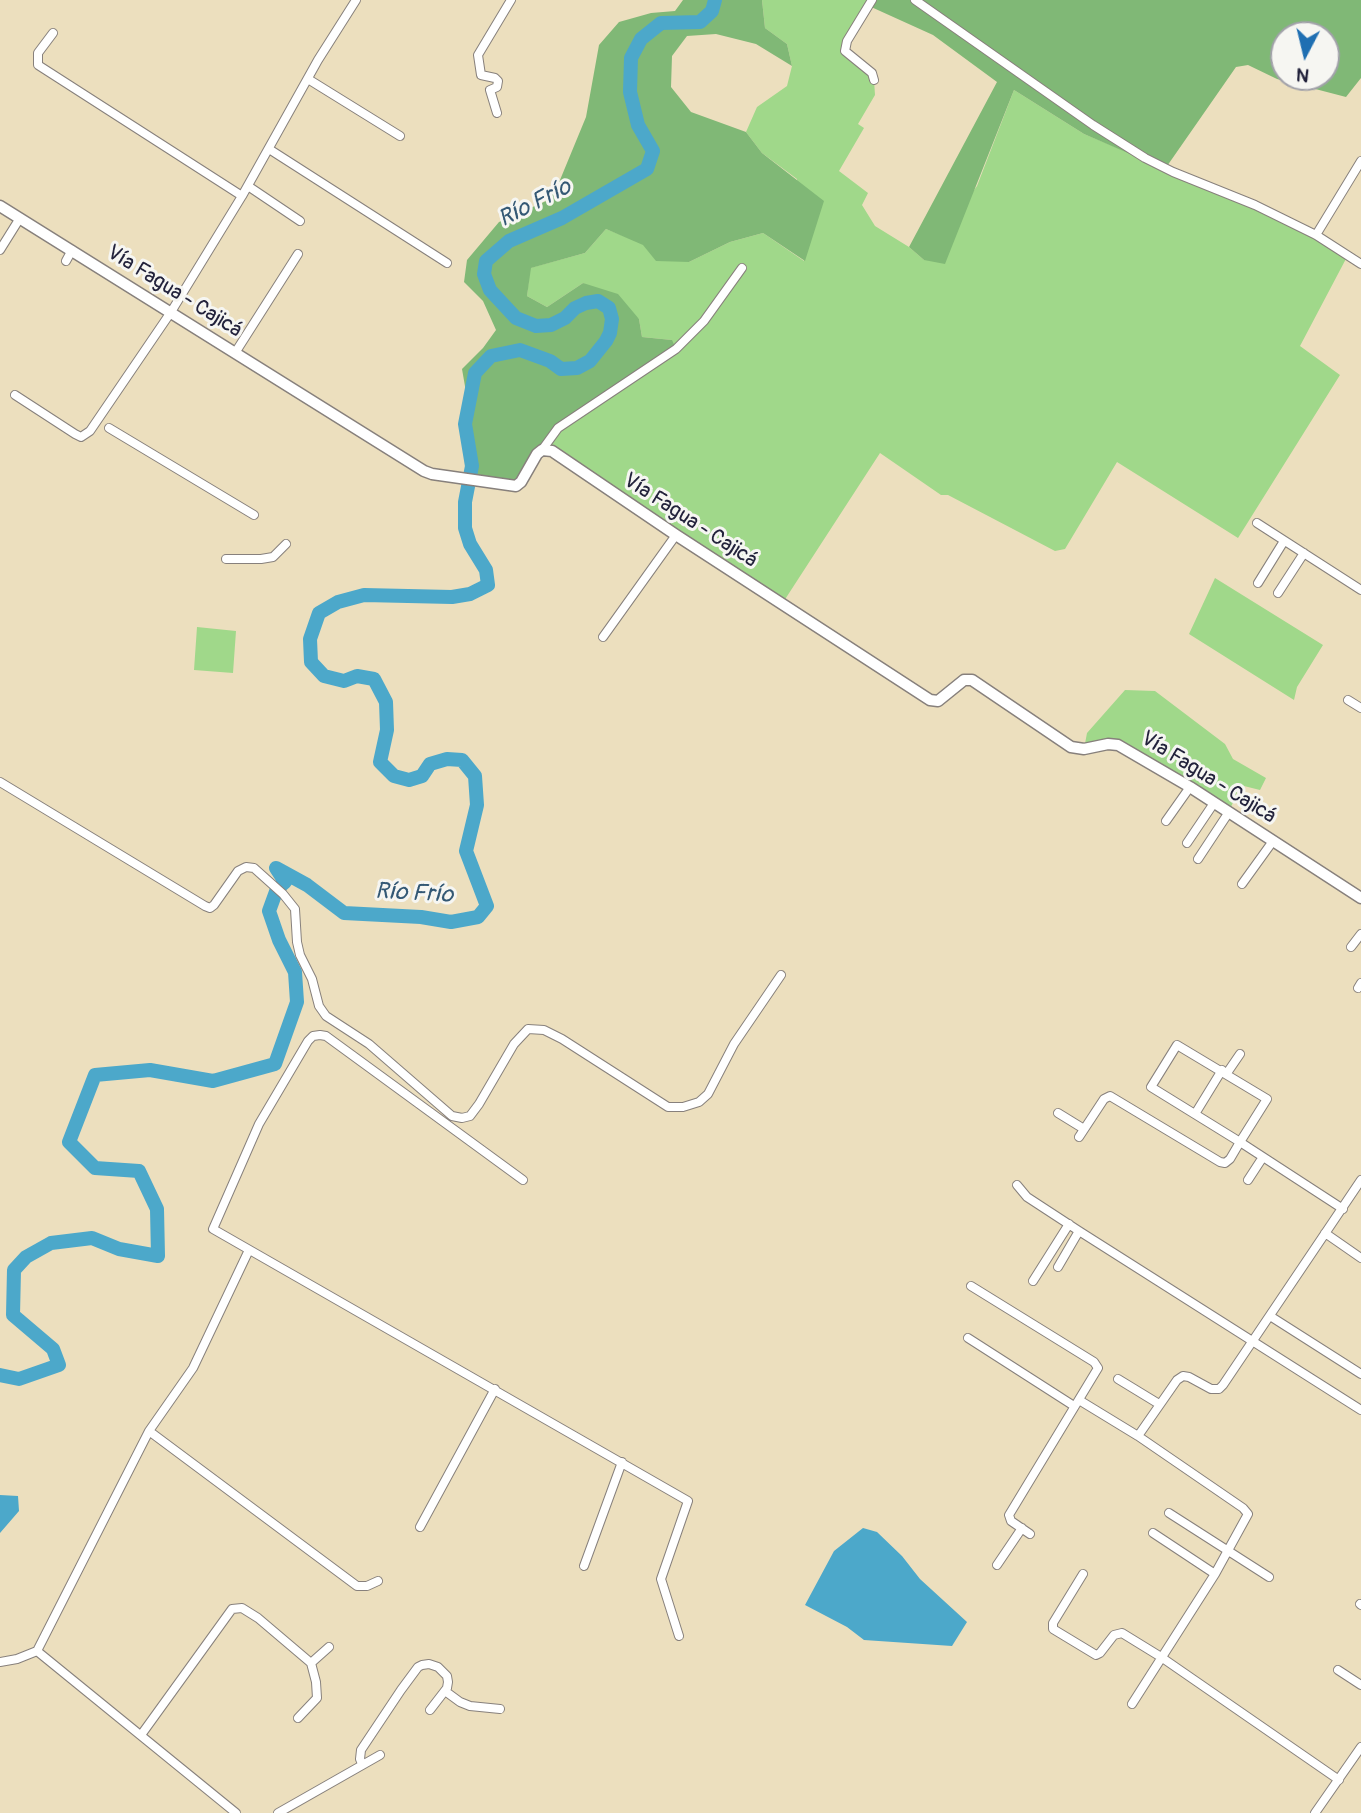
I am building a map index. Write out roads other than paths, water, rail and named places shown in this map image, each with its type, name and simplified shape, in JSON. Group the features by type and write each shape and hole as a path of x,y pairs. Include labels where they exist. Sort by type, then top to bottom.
{"street":[{"path":"15,395 75,434 81,437 86,435 171,312 356,0"},
{"path":"497,113 490,90 497,87 498,81 481,75 478,55 511,0"},
{"path":"872,0 847,41 845,51 872,73 874,80"},
{"path":"915,0 1145,158 1173,173 1255,205 1317,235 1361,264"},
{"path":"53,33 38,53 38,65 242,196"},
{"path":"308,79 400,136"},
{"path":"269,149 447,263"},
{"path":"1317,235 1361,161"},
{"path":"248,186 300,221"},
{"name":"Vía Fagua - Cajicá","path":"0,206 424,471 516,486 537,454 542,450 552,452 930,700 938,701 964,680 972,680 1072,747 1084,749 1108,744 1118,745 1190,787 1361,898"},
{"path":"0,250 20,218"},
{"path":"66,261 72,250"},
{"path":"236,353 298,254"},
{"path":"542,450 558,428 676,349 704,321 742,268"},
{"path":"109,428 254,515"},
{"path":"1257,523 1361,590"},
{"path":"603,637 676,535"},
{"path":"1258,583 1284,541"},
{"path":"226,559 273,557 286,544"},
{"path":"1278,593 1304,553"},
{"path":"1349,700 1361,708"},
{"path":"0,782 44,803 210,908 238,871 246,867 254,868 272,883 295,909 300,956 312,979 319,1006 326,1016 369,1045 452,1115 462,1118 470,1116 480,1104 514,1044 528,1029 544,1030 562,1039 668,1107 683,1107 699,1102 708,1094 734,1044 781,975"},
{"path":"1166,821 1190,787"},
{"path":"1187,843 1214,803"},
{"path":"1198,859 1229,813"},
{"path":"1242,884 1273,841"},
{"path":"1351,947 1361,934"},
{"path":"523,1180 326,1037 313,1036 259,1124 213,1229 688,1501 660,1579 679,1636"},
{"path":"1079,1138 1104,1099 1110,1096 1220,1162 1225,1163 1230,1159 1240,1142 1267,1099 1177,1045 1151,1087 1240,1142 1343,1209"},
{"path":"1195,1114 1240,1054"},
{"path":"1058,1113 1084,1129"},
{"path":"1248,1180 1263,1157"},
{"path":"1138,1436 1177,1380 1183,1376 1211,1389 1219,1389 1361,1180"},
{"path":"1017,1185 1027,1197 1361,1410"},
{"path":"1033,1281 1069,1224"},
{"path":"1058,1267 1079,1231"},
{"path":"1325,1233 1361,1258"},
{"path":"0,1662 37,1651 149,1431 193,1368 250,1250"},
{"path":"971,1286 1094,1362 1098,1368 1009,1515 1011,1521 1030,1534"},
{"path":"1270,1316 1361,1374"},
{"path":"968,1338 1076,1403 1138,1436 1248,1514 1229,1552 1132,1704"},
{"path":"1118,1379 1159,1404"},
{"path":"420,1527 495,1389"},
{"path":"149,1431 357,1586 367,1586 378,1581"},
{"path":"584,1566 622,1462"},
{"path":"1169,1513 1269,1577"},
{"path":"997,1564 1022,1528"},
{"path":"1153,1533 1215,1574"},
{"path":"1083,1574 1053,1623 1054,1629 1096,1655 1118,1633 1161,1657 1339,1780"},
{"path":"141,1735 232,1609 242,1608 258,1618 311,1663 317,1698 298,1718"},
{"path":"311,1663 329,1647"},
{"path":"37,1651 236,1813"},
{"path":"362,1765 361,1750 418,1667 429,1664 438,1667 447,1676 448,1682 430,1710"},
{"path":"1338,1670 1361,1685"},
{"path":"445,1690 470,1706 500,1709"},
{"path":"1315,1813 1361,1747"},
{"path":"278,1813 380,1755"}],"water":[{"path":"0,1495 18,1496 19,1511 0,1533"},
{"path":"863,1528 877,1532 902,1556 920,1579 967,1622 952,1646 864,1640 847,1627 805,1605 834,1551"}],"waterway":[{"name":"Río Frío","path":"0,1375 19,1379 59,1365 53,1349 13,1315 14,1270 26,1257 51,1243 92,1238 119,1249 158,1256 157,1209 139,1171 95,1168 69,1142 95,1075 150,1070 213,1081 275,1064 297,1002 295,972 279,940 269,911 277,889 285,882 276,868 307,885 344,913 421,917 451,922 478,917 487,906 466,851 477,805 475,776 462,760 447,759 430,764 422,776 409,780 394,776 380,762 387,730 386,702 374,679 357,676 344,681 324,676 311,662 310,639 319,613 338,602 364,595 452,597 470,594 488,585 486,570 470,544 465,528 465,502 472,466 465,424 475,373 491,356 520,350 550,361 561,369 577,368 590,361 606,341 612,319 609,308 598,301 575,308 565,318 551,325 536,326 516,318 490,290 484,274 486,261 509,241 562,218 647,169 653,151 638,125 630,92 631,58 641,39 661,23 700,22 712,11 715,0"}]}
